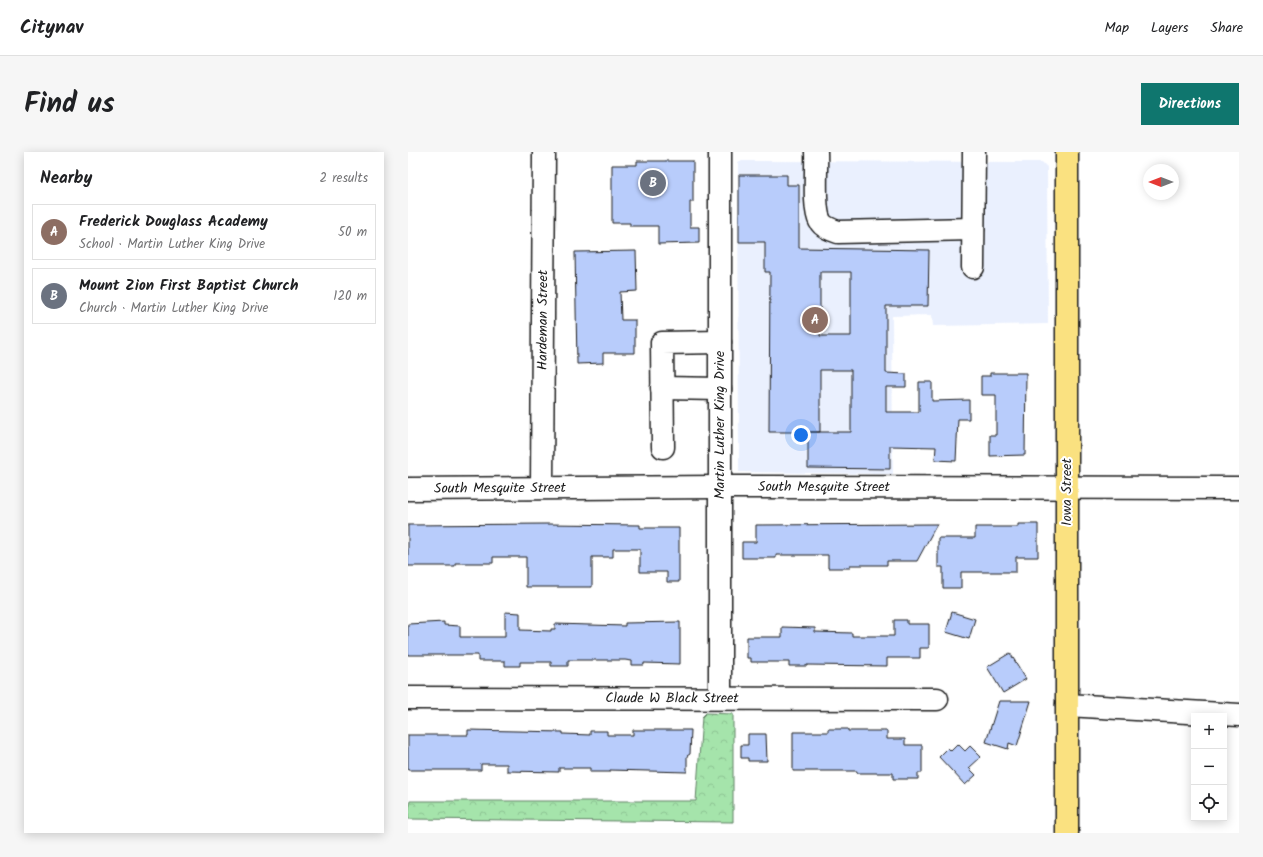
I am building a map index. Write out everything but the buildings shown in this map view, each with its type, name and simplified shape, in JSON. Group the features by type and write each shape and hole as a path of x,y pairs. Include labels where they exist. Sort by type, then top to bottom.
{"main road":[{"name":"Iowa Street","path":"1067,152 1067,833"}],"street":[{"name":"Hardeman Street","path":"542,487 544,152"},
{"name":"Martin Luther King Drive","path":"720,152 720,698"},
{"path":"816,152 817,212 820,222 828,229 838,232 973,229"},
{"path":"973,267 974,152"},
{"path":"662,446 662,343 720,342"},
{"path":"662,388 720,389"},
{"name":"South Mesquite Street","path":"408,489 542,487 1239,488"},
{"name":"Claude W Black Street","path":"408,698 937,699"},
{"path":"1067,705 1239,715"}],"shaded area":[{"path":"738,161 1042,162 1047,167 1048,324 933,326 932,315 892,316 893,474 739,472"}],"green space":[{"path":"706,713 733,714 733,822 408,819 410,801 696,801 702,717"}],"place":[{"name":"Mount Zion First Baptist Church","path":"653,183"},
{"name":"Frederick Douglass Academy","path":"815,320"}]}
